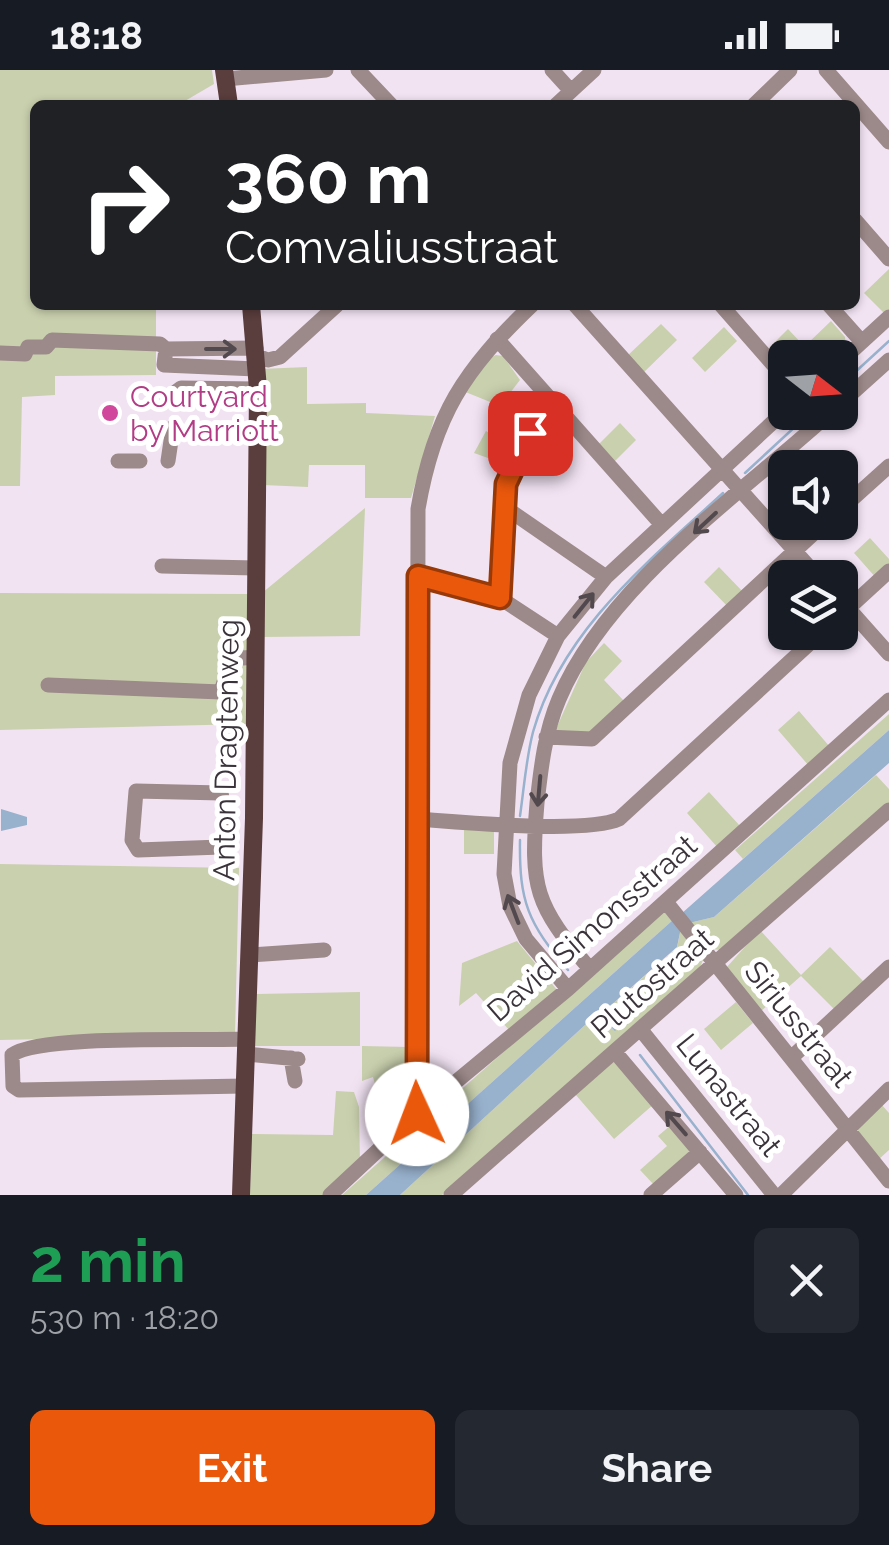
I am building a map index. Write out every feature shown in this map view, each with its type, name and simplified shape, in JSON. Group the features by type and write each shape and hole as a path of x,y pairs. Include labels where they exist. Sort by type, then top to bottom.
{"main road":[{"path":"225,75 228,100"},
{"name":"Anton Dragtenweg","path":"241,1195 254,818 256,568 250,462 258,437 258,390 252,310"}],"street":[{"path":"225,75 326,70"},
{"path":"358,70 385,100"},
{"path":"552,70 571,91"},
{"path":"561,100 594,70"},
{"path":"759,100 790,70"},
{"path":"826,70 852,100"},
{"path":"860,109 889,142"},
{"path":"860,226 889,258"},
{"path":"0,354 24,354 28,348 46,347 52,340 160,344 166,349 268,360 280,356 332,310"},
{"path":"417,1114 418,509 426,460 451,399 469,370 527,310"},
{"path":"580,310 803,560"},
{"path":"724,310 768,359"},
{"path":"833,310 862,342"},
{"path":"858,346 889,317"},
{"path":"497,339 662,525"},
{"path":"858,390 886,369"},
{"path":"173,403 173,394 180,388 258,390"},
{"path":"500,598 503,506 516,457 530,433 557,410"},
{"path":"168,461 168,437 174,427 258,437"},
{"path":"568,988 526,939 510,906 504,874 510,763 529,694 558,636 606,577 768,427"},
{"path":"590,969 550,923 537,896 536,824 546,736 560,697 596,636 652,573 810,430"},
{"path":"118,461 140,461"},
{"path":"858,494 889,466"},
{"path":"503,506 606,577"},
{"path":"546,736 592,739 806,540"},
{"path":"162,566 256,568"},
{"path":"858,596 889,571"},
{"path":"418,576 500,598 558,636"},
{"path":"858,623 889,654"},
{"path":"417,819 504,825 597,824 619,819 802,650"},
{"path":"48,685 221,692 228,662 255,657"},
{"name":"David Simonsstraat","path":"330,1195 417,1114 669,906 889,700"},
{"path":"136,791 221,792 226,817 224,842 215,850 138,850 132,840 136,791"},
{"name":"Plutostraat","path":"450,1195 889,810"},
{"path":"226,817 254,818"},
{"name":"Siriusstraat","path":"669,906 889,1181"},
{"path":"250,955 324,950"},
{"path":"791,1058 889,967"},
{"name":"Lunastraat","path":"640,1030 777,1195"},
{"path":"245,1086 19,1090 13,1086 12,1055 19,1050 66,1043 246,1046 294,1058 295,1080"},
{"name":"Lunastraat","path":"615,1052 736,1195"},
{"path":"777,1195 889,1089"},
{"path":"651,1195 700,1152"}],"green space":[{"path":"0,70 212,70 214,84 187,100 30,100 30,310 156,310 156,375 55,376 55,395 22,397 20,486 0,486"},
{"path":"889,269 889,312 886,315 864,293"},
{"path":"831,321 845,340 811,340"},
{"path":"661,324 677,340 641,375 625,358"},
{"path":"724,327 737,341 705,372 692,358"},
{"path":"788,329 798,340 777,340"},
{"path":"503,356 520,380 500,406 463,391 489,358"},
{"path":"307,367 307,404 366,403 366,413 435,416 411,498 365,498 365,465 309,465 308,487 263,485 260,369"},
{"path":"620,423 636,440 613,463 597,446"},
{"path":"486,431 518,450 510,466 474,453"},
{"path":"365,508 360,636 262,637 262,593"},
{"path":"870,538 889,559 889,568 877,579 854,553"},
{"path":"719,567 745,594 730,609 704,582"},
{"path":"0,593 249,594 247,724 0,730"},
{"path":"604,643 622,661 604,680 626,703 591,736 555,731 586,662"},
{"path":"799,711 830,747 809,766 778,730"},
{"path":"889,714 889,730 743,859 735,850"},
{"path":"876,775 889,789 889,804 721,950 710,949 689,923 714,917"},
{"path":"709,792 741,827 718,848 687,813"},
{"path":"464,828 494,829 494,854 464,854"},
{"path":"0,864 239,868 235,1035 0,1040"},
{"path":"665,909 674,919 366,1195 342,1195"},
{"path":"681,928 703,960 699,970 442,1195 400,1195 597,1014 614,1030 609,1007 677,948"},
{"path":"760,930 801,975 830,947 864,982 835,1010 801,976 760,1012 726,968"},
{"path":"517,941 557,990 511,1032 476,993 459,1006 462,963"},
{"path":"360,992 360,1046 252,1046 255,994"},
{"path":"736,1002 753,1023 721,1050 704,1029"},
{"path":"362,1046 409,1047 409,1081 375,1084 373,1077 362,1081"},
{"path":"615,1059 654,1104 614,1139 575,1094"},
{"path":"336,1091 354,1092 359,1107 360,1162 323,1195 250,1195 251,1134 333,1135"},
{"path":"881,1104 889,1113 889,1150 878,1160 857,1129"},
{"path":"671,1125 690,1150 689,1156 655,1186 640,1170 667,1146 658,1136"}],"water":[{"path":"889,730 889,763 714,917 689,923 681,914"},
{"path":"1,809 27,817 27,825 1,831"},
{"path":"674,919 681,928 677,947 609,1007 620,1026 615,1031 597,1014 400,1195 366,1195"}],"waterway":[{"path":"858,369 889,341"},
{"path":"745,473 792,430"},
{"path":"520,816 533,732 564,661 611,600 723,493"},
{"path":"520,840 521,880 529,911 543,939 568,970"},
{"path":"640,1055 748,1195"}],"place":[{"name":"Courtyard by Marriott","path":"110,413"}],"route":[{"path":"417,1114 418,576 447,580 500,598 500,537 506,484 530,433"}]}
